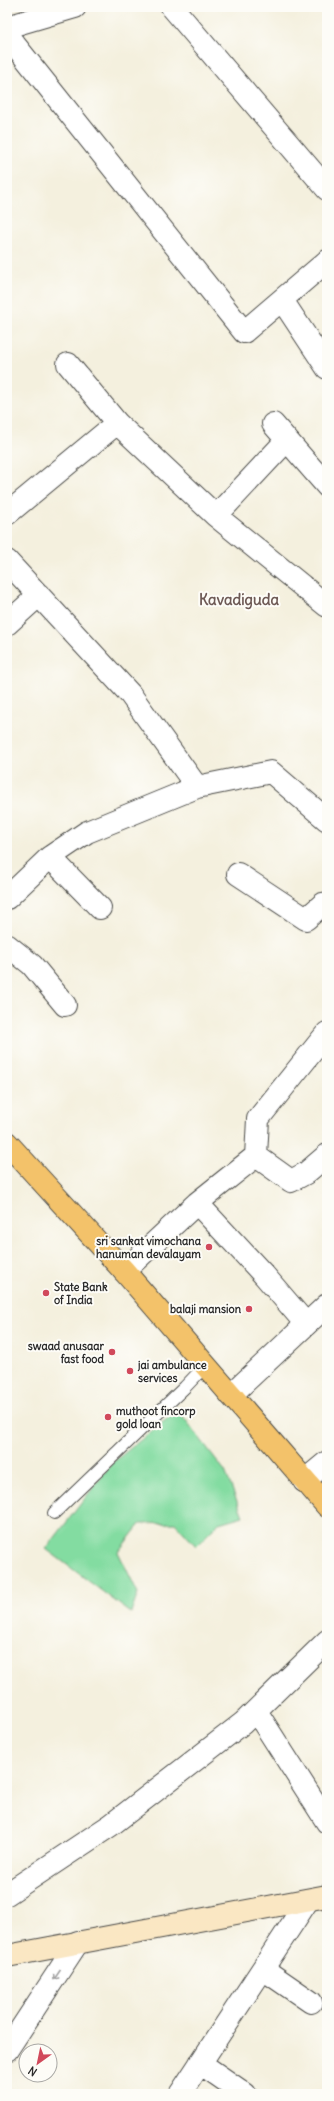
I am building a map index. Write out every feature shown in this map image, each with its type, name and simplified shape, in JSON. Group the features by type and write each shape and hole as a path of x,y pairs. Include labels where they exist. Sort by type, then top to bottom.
{"main road":[{"path":"7,1143 124,1270 327,1506"},
{"path":"7,1956 318,1898"}],"street":[{"path":"7,26 75,7"},
{"path":"172,7 327,190"},
{"path":"7,35 244,332 327,261"},
{"path":"282,300 327,368"},
{"path":"68,364 117,423 216,516 327,606"},
{"path":"7,514 117,423"},
{"path":"273,424 286,441 327,486"},
{"path":"216,516 286,441"},
{"path":"7,561 130,694 197,787"},
{"path":"7,624 39,595"},
{"path":"7,898 50,856 87,832 197,787 271,772 327,820"},
{"path":"50,856 100,908"},
{"path":"238,874 306,919 323,904 327,906"},
{"path":"7,945 32,965 65,1005"},
{"path":"124,1270 197,1204 256,1156 258,1119 327,1033"},
{"path":"256,1156 291,1181 306,1173 327,1155"},
{"path":"197,1204 264,1275 306,1324"},
{"path":"231,1395 327,1305"},
{"path":"304,1481 327,1462"},
{"path":"7,1894 111,1825 244,1722 327,1641"},
{"path":"256,1711 327,1822"},
{"path":"180,2094 263,1968 318,1898"},
{"path":"7,2050 78,1942"},
{"path":"263,1968 311,2002"},
{"path":"200,2063 244,2094"}],"lane":[{"path":"54,1513 185,1388 205,1366"}],"green space":[{"path":"178,1410 225,1471 243,1516 219,1523 196,1546 175,1523 140,1524 118,1552 138,1593 131,1613 46,1549 112,1463"}],"place":[{"name":"sri sankat vimochana hanuman devalayam","path":"209,1247"},
{"name":"State Bank of India","path":"46,1293"},
{"name":"balaji mansion","path":"249,1309"},
{"name":"swaad anusaar fast food","path":"112,1352"},
{"name":"jai ambulance services","path":"130,1371"},
{"name":"muthoot fincorp gold loan","path":"108,1417"}],"district":[{"name":"Kavadiguda","path":"239,599"}]}
